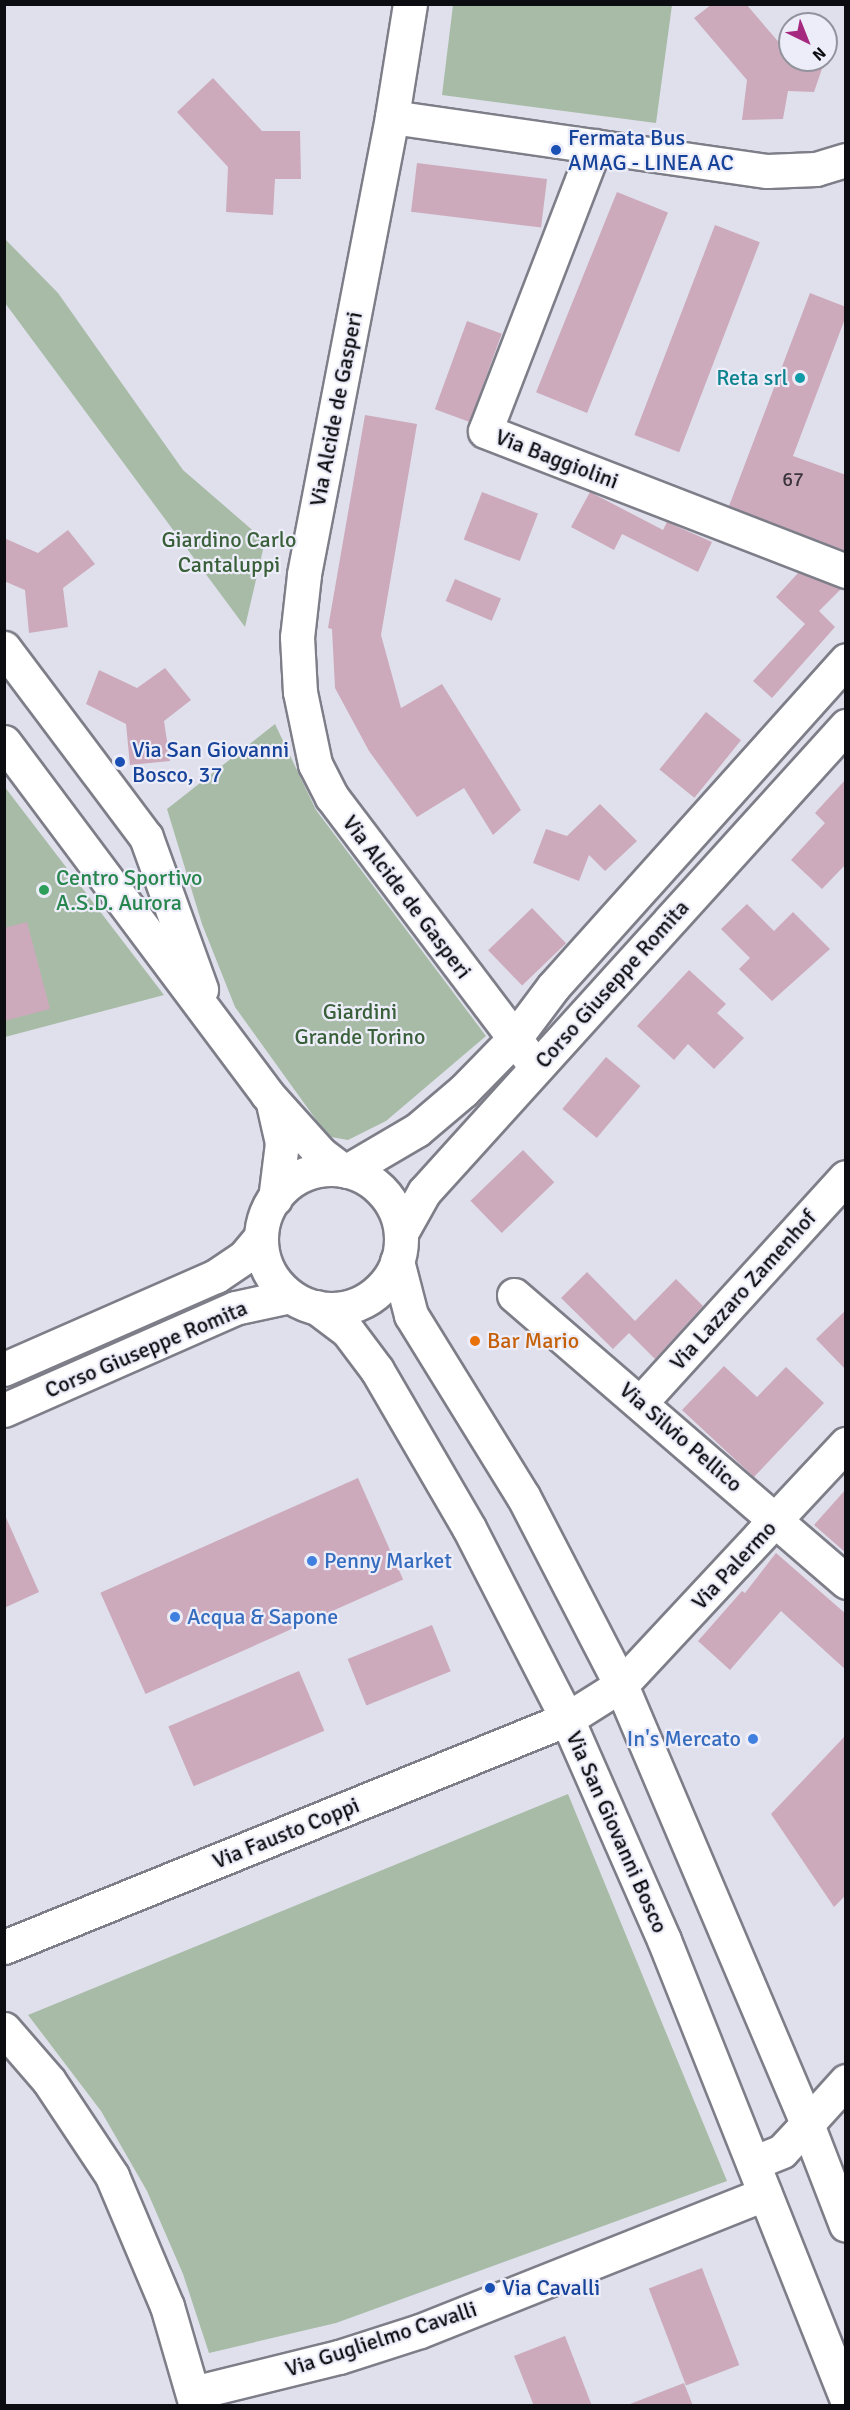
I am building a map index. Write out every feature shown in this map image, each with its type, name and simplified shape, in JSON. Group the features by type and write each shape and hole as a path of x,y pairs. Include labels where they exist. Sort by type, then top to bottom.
{"street":[{"name":"Via Alcide de Gasperi","path":"410,4 392,117 304,575 297,637 300,692 310,748 322,780 536,1067"},
{"path":"392,117 767,171 816,169 846,160"},
{"name":"Via Baggiolini","path":"595,146 485,431 846,571"},
{"path":"4,648 146,837 213,1022"},
{"name":"Corso Giuseppe Romita","path":"344,1171 434,1118 514,1039 553,987 801,713 846,660"},
{"name":"Corso Giuseppe Romita","path":"399,1247 424,1192 536,1067 841,740 801,713"},
{"path":"4,742 267,1094 321,1154 344,1171 366,1179 386,1195 396,1213 399,1247 411,1315 523,1496 621,1685 807,2124 846,2225"},
{"path":"267,1094 277,1112 282,1134 275,1199 261,1237 268,1270 303,1301 338,1308 360,1302 383,1286 399,1247"},
{"path":"275,1199 289,1184 307,1174 344,1171"},
{"name":"Via Lazzaro Zamenhof","path":"641,1402 846,1177"},
{"name":"Corso Giuseppe Romita","path":"4,1369 216,1276 244,1257 261,1237"},
{"name":"Via Silvio Pellico","path":"514,1295 641,1402 846,1582"},
{"name":"Corso Giuseppe Romita","path":"4,1410 235,1308 303,1301"},
{"name":"Via San Giovanni Bosco","path":"303,1301 347,1330 377,1371 469,1528 567,1719 664,1940 846,2398"},
{"name":"Via Palermo","path":"567,1719 621,1685 846,1444"},
{"name":"Via Fausto Coppi","path":"4,1947 567,1719"},
{"path":"4,2029 48,2081 112,2176 167,2306 195,2399"},
{"path":"753,2163 782,2151 846,2081"},
{"name":"Via Guglielmo Cavalli","path":"195,2399 420,2331 765,2194"}],"green space":[{"path":"453,5 672,5 656,123 442,95"},
{"name":"Giardino Carlo Cantaluppi","path":"5,239 58,293 183,470 265,541 245,627 5,303"},
{"name":"Giardini Grande Torino","path":"275,724 316,810 486,1036 386,1121 348,1140 331,1137 322,1128 235,1007 202,924 167,809"},
{"name":"Centro Sportivo A.S.D. Aurora","path":"4,786 164,995 5,1037"},
{"path":"568,1794 727,2181 336,2323 209,2353 183,2274 147,2191 101,2111 28,2015"}],"building":[{"path":"712,4 746,4 778,41 778,72 821,72 814,92 788,91 783,119 742,120 747,80 694,18"},
{"path":"213,78 262,131 300,131 301,179 275,179 273,215 226,212 228,167 177,112"},
{"path":"417,163 547,179 541,228 411,212"},
{"path":"617,192 668,213 587,413 536,392"},
{"path":"715,225 760,242 679,452 634,435"},
{"path":"810,293 846,307 846,316 793,456 846,475 846,551 729,506"},
{"path":"467,321 502,334 470,422 435,409"},
{"path":"365,415 417,424 381,635 401,708 442,684 521,810 493,835 464,788 417,817 369,751 335,688 332,629 328,628"},
{"path":"482,492 538,514 520,561 464,540"},
{"path":"590,492 663,530 667,522 712,542 698,572 622,534 614,550 571,527"},
{"path":"68,530 95,564 63,588 68,627 29,633 25,590 4,581 4,538 38,553"},
{"path":"798,573 841,589 819,611 835,627 772,698 753,681 805,624 776,597"},
{"path":"455,579 501,599 492,621 446,601"},
{"path":"165,668 191,700 164,721 170,761 130,765 126,724 86,704 99,670 137,688"},
{"path":"706,712 741,740 694,798 659,770"},
{"path":"846,779 846,864 822,889 791,860 825,823 815,813"},
{"path":"600,804 637,841 605,871 589,855 579,881 533,863 546,829 567,836"},
{"path":"747,904 774,931 793,912 830,949 772,1001 739,969 750,958 721,929"},
{"path":"532,908 566,943 522,986 488,950"},
{"path":"27,922 50,1009 4,1021 4,928"},
{"path":"689,970 726,1004 717,1013 744,1038 714,1069 688,1044 674,1060 637,1026"},
{"path":"606,1057 640,1086 597,1138 562,1109"},
{"path":"523,1150 554,1182 502,1233 470,1201"},
{"path":"587,1272 635,1321 676,1279 703,1306 655,1359 629,1333 613,1349 561,1298"},
{"path":"846,1310 846,1370 816,1339"},
{"path":"724,1366 757,1397 786,1367 824,1403 754,1477 682,1410"},
{"path":"358,1478 403,1579 146,1694 100,1593"},
{"path":"846,1489 846,1553 814,1525"},
{"path":"4,1513 39,1592 4,1608"},
{"path":"776,1553 846,1614 846,1670 781,1611 730,1670 698,1641 742,1591 745,1593"},
{"path":"432,1625 451,1671 366,1705 348,1659"},
{"path":"299,1671 324,1731 194,1786 168,1726"},
{"path":"846,1735 846,1895 834,1907 771,1814"},
{"path":"702,2268 739,2365 686,2386 649,2288"},
{"path":"565,2336 592,2406 534,2406 514,2356"},
{"path":"684,2383 693,2406 631,2406 630,2404"}],"place":[{"name":"Fermata Bus AMAG - LINEA AC","path":"556,150"},
{"name":"Reta srl","path":"800,378"},
{"name":"Via San Giovanni Bosco, 37","path":"120,762"},
{"name":"Centro Sportivo A.S.D. Aurora","path":"44,890"},
{"name":"Bar Mario","path":"475,1341"},
{"name":"Penny Market","path":"312,1561"},
{"name":"Acqua & Sapone","path":"175,1617"},
{"name":"In's Mercato","path":"753,1739"},
{"name":"Via Cavalli","path":"490,2288"}]}
